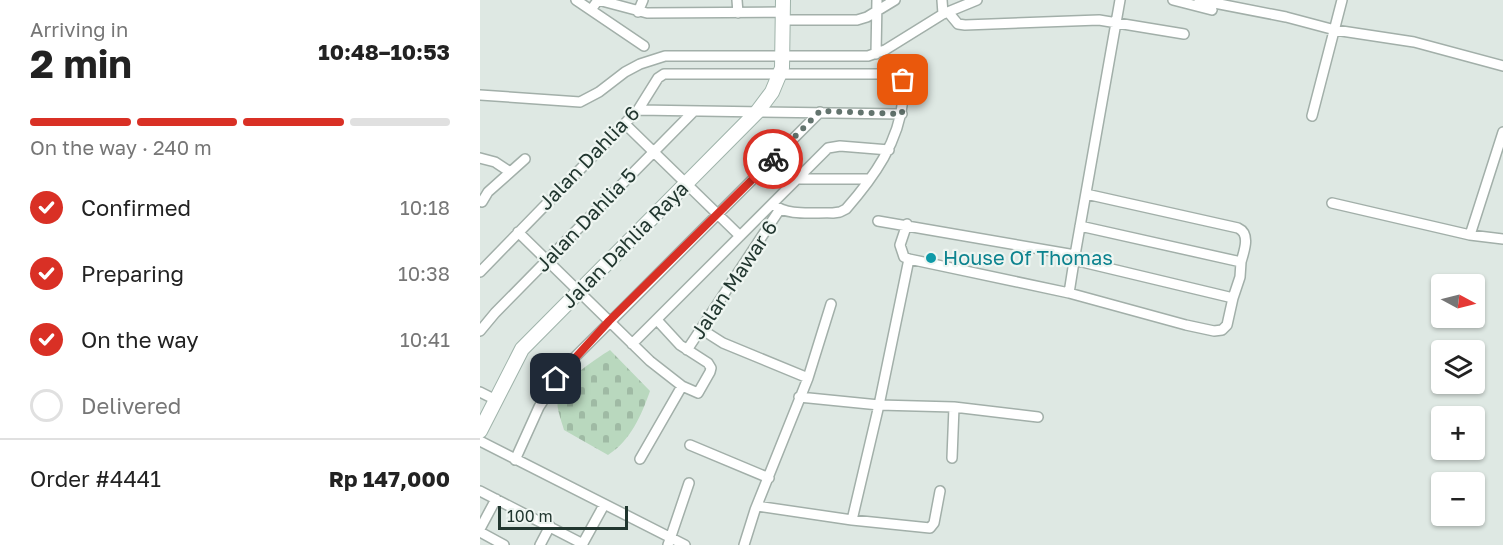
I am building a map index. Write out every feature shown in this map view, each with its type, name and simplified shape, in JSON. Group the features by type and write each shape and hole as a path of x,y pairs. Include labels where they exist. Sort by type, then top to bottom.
{"street":[{"path":"576,0 644,45"},
{"path":"591,10 598,0 638,12 783,11 857,20 895,0"},
{"path":"638,12 643,0"},
{"path":"738,0 738,13"},
{"path":"876,54 877,0"},
{"path":"942,0 946,13 958,24 965,25 1099,20 1184,34"},
{"path":"782,64 857,58 876,54 946,13 977,0"},
{"path":"1069,293 1120,0"},
{"path":"1173,0 1212,10"},
{"path":"1199,0 1286,17 1335,30 1414,42 1503,66"},
{"path":"1312,116 1342,0"},
{"path":"782,64 783,11"},
{"path":"480,94 580,102 599,92 625,72 665,56 897,74 903,80 904,87 902,114 897,133 889,150 851,203 840,212 777,207"},
{"name":"Jalan Dahlia 6","path":"480,272 638,110 658,78 664,74 782,64"},
{"name":"Jalan Dahlia Raya","path":"480,431 522,349 757,112 772,92 782,64"},
{"path":"638,110 902,114"},
{"name":"Jalan Dahlia 5","path":"480,331 694,111"},
{"path":"515,460 539,407 556,379 609,321 820,111"},
{"path":"625,124 740,236"},
{"path":"1470,235 1503,132"},
{"path":"632,344 740,236 777,207 798,179 831,146 889,150"},
{"path":"480,158 495,162 510,172"},
{"path":"482,202 484,191 525,159"},
{"path":"798,179 868,179"},
{"path":"906,224 900,245 904,257 909,259 1069,293 1185,325 1222,330 1227,325 1239,283 1246,236 1243,230 1086,194"},
{"path":"1332,203 1470,235 1503,239"},
{"name":"Jalan Mawar 6","path":"687,350 777,207"},
{"path":"878,221 906,224 1074,257 1233,298"},
{"path":"1080,226 1241,262"},
{"path":"518,232 663,372 682,386 698,393 711,368 708,363 687,350 657,320"},
{"path":"852,520 879,405 909,259"},
{"path":"744,545 757,506 808,378 831,304"},
{"path":"701,329 723,343 808,378"},
{"path":"640,459 682,386"},
{"path":"480,392 496,400"},
{"path":"799,397 879,405 954,407 1038,417"},
{"path":"952,458 954,407"},
{"path":"480,441 669,541 685,545"},
{"path":"690,445 769,478"},
{"path":"669,541 689,483"},
{"path":"480,491 583,544 604,505"},
{"path":"757,506 852,520 930,528 934,524 940,491"},
{"path":"496,499 480,531 504,545"},
{"path":"540,545 550,526"}],"green space":[{"path":"610,350 650,391 629,435 608,455 564,430 557,402 559,393 568,382 582,369"}],"way so far":[{"path":"773,159 820,111 902,114 903,80"}],"place":[{"name":"House Of Thomas","path":"931,258"}],"route":[{"path":"556,379 609,321 773,159"}]}
